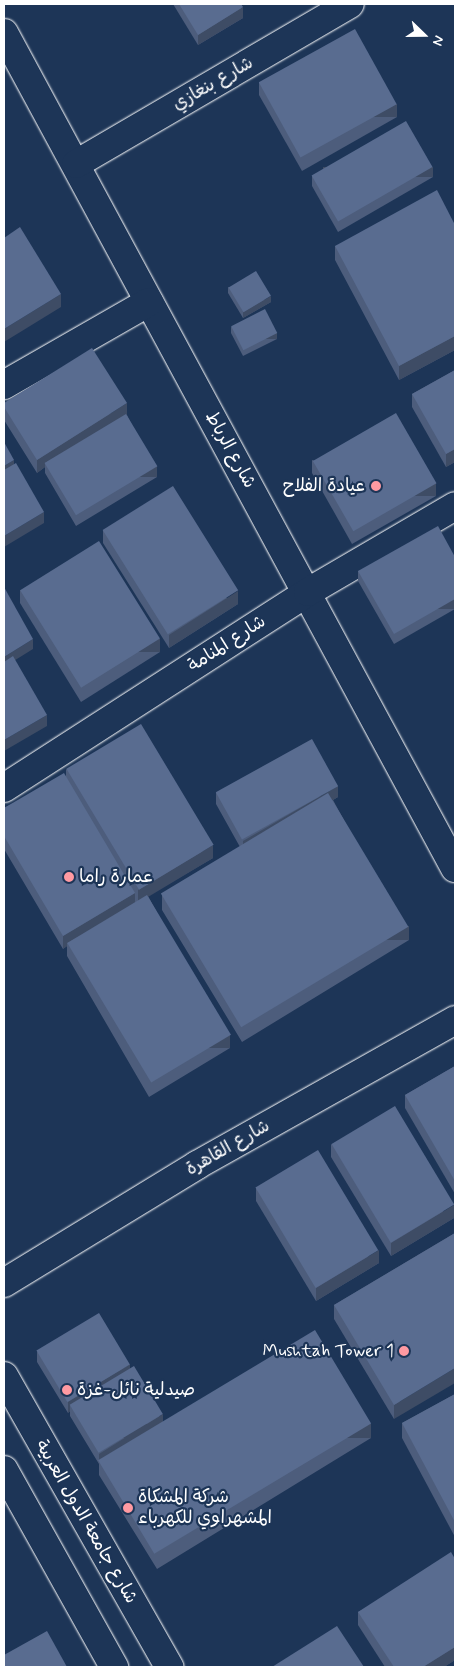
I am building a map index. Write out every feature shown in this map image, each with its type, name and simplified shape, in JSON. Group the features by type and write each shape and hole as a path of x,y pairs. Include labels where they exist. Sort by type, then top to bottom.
{"street":[{"name":"شارع بنغازي","path":"76,164 350,4"},
{"name":"شارع الرباط","path":"4,33 308,592 455,868"},
{"path":"4,385 149,302"},
{"name":"شارع المنامة","path":"4,788 308,592 455,506"},
{"name":"شارع القاهرة","path":"4,1283 197,1165 455,1020"},
{"name":"شارع جامعة الدول العربية","path":"4,1376 169,1667"},
{"path":"4,1470 114,1667"}],"building":[{"path":"179,4 241,4 243,7 198,35"},
{"path":"355,29 397,104 300,158 259,82"},
{"path":"406,121 432,167 338,221 312,176"},
{"path":"437,190 455,225 455,336 399,366 335,246"},
{"path":"20,227 61,294 4,329 4,238"},
{"path":"256,271 271,296 244,312 229,287"},
{"path":"265,309 277,333 243,350 231,326"},
{"path":"92,348 127,403 37,460 4,407 4,403"},
{"path":"455,370 455,449 446,454 412,394"},
{"path":"396,413 436,483 353,531 313,461"},
{"path":"126,414 157,466 76,515 45,463"},
{"path":"4,442 14,460 4,466"},
{"path":"16,463 44,512 4,536 4,470"},
{"path":"173,486 238,590 168,634 103,530"},
{"path":"438,526 455,557 455,599 394,634 358,571"},
{"path":"99,541 160,639 81,688 20,590"},
{"path":"4,587 33,639 4,657"},
{"path":"13,656 47,715 4,740 4,662"},
{"path":"141,724 214,845 139,890 66,769"},
{"path":"312,739 338,786 242,840 216,792"},
{"name":"عمارة راما","path":"64,773 135,893 63,936 4,836 4,808"},
{"path":"328,793 408,927 241,1027 161,893"},
{"path":"147,895 231,1035 151,1083 67,943"},
{"path":"455,1066 455,1181 405,1095"},
{"path":"395,1106 454,1205 391,1243 332,1144"},
{"path":"318,1150 378,1250 316,1288 255,1188"},
{"name":"Mushtah Tower 1","path":"455,1233 455,1368 394,1405 334,1305"},
{"path":"99,1313 130,1364 67,1402 36,1351"},
{"path":"315,1330 371,1423 154,1554 98,1460"},
{"path":"134,1366 163,1414 99,1453 70,1405"},
{"path":"455,1394 455,1522 402,1423"},
{"path":"451,1552 455,1559 455,1647 423,1667 394,1667 358,1612"},
{"path":"337,1626 364,1667 272,1667"},
{"path":"47,1631 67,1667 4,1667 4,1655"}],"place":[{"name":"عيادة الفلاح","path":"376,486"},
{"name":"عمارة راما","path":"69,877"},
{"name":"Mushtah Tower 1","path":"404,1351"},
{"name":"صيدلية نائل-غزة","path":"67,1390"},
{"name":"شركة المشكاة المشهراوي للكهرباء","path":"128,1508"}]}
